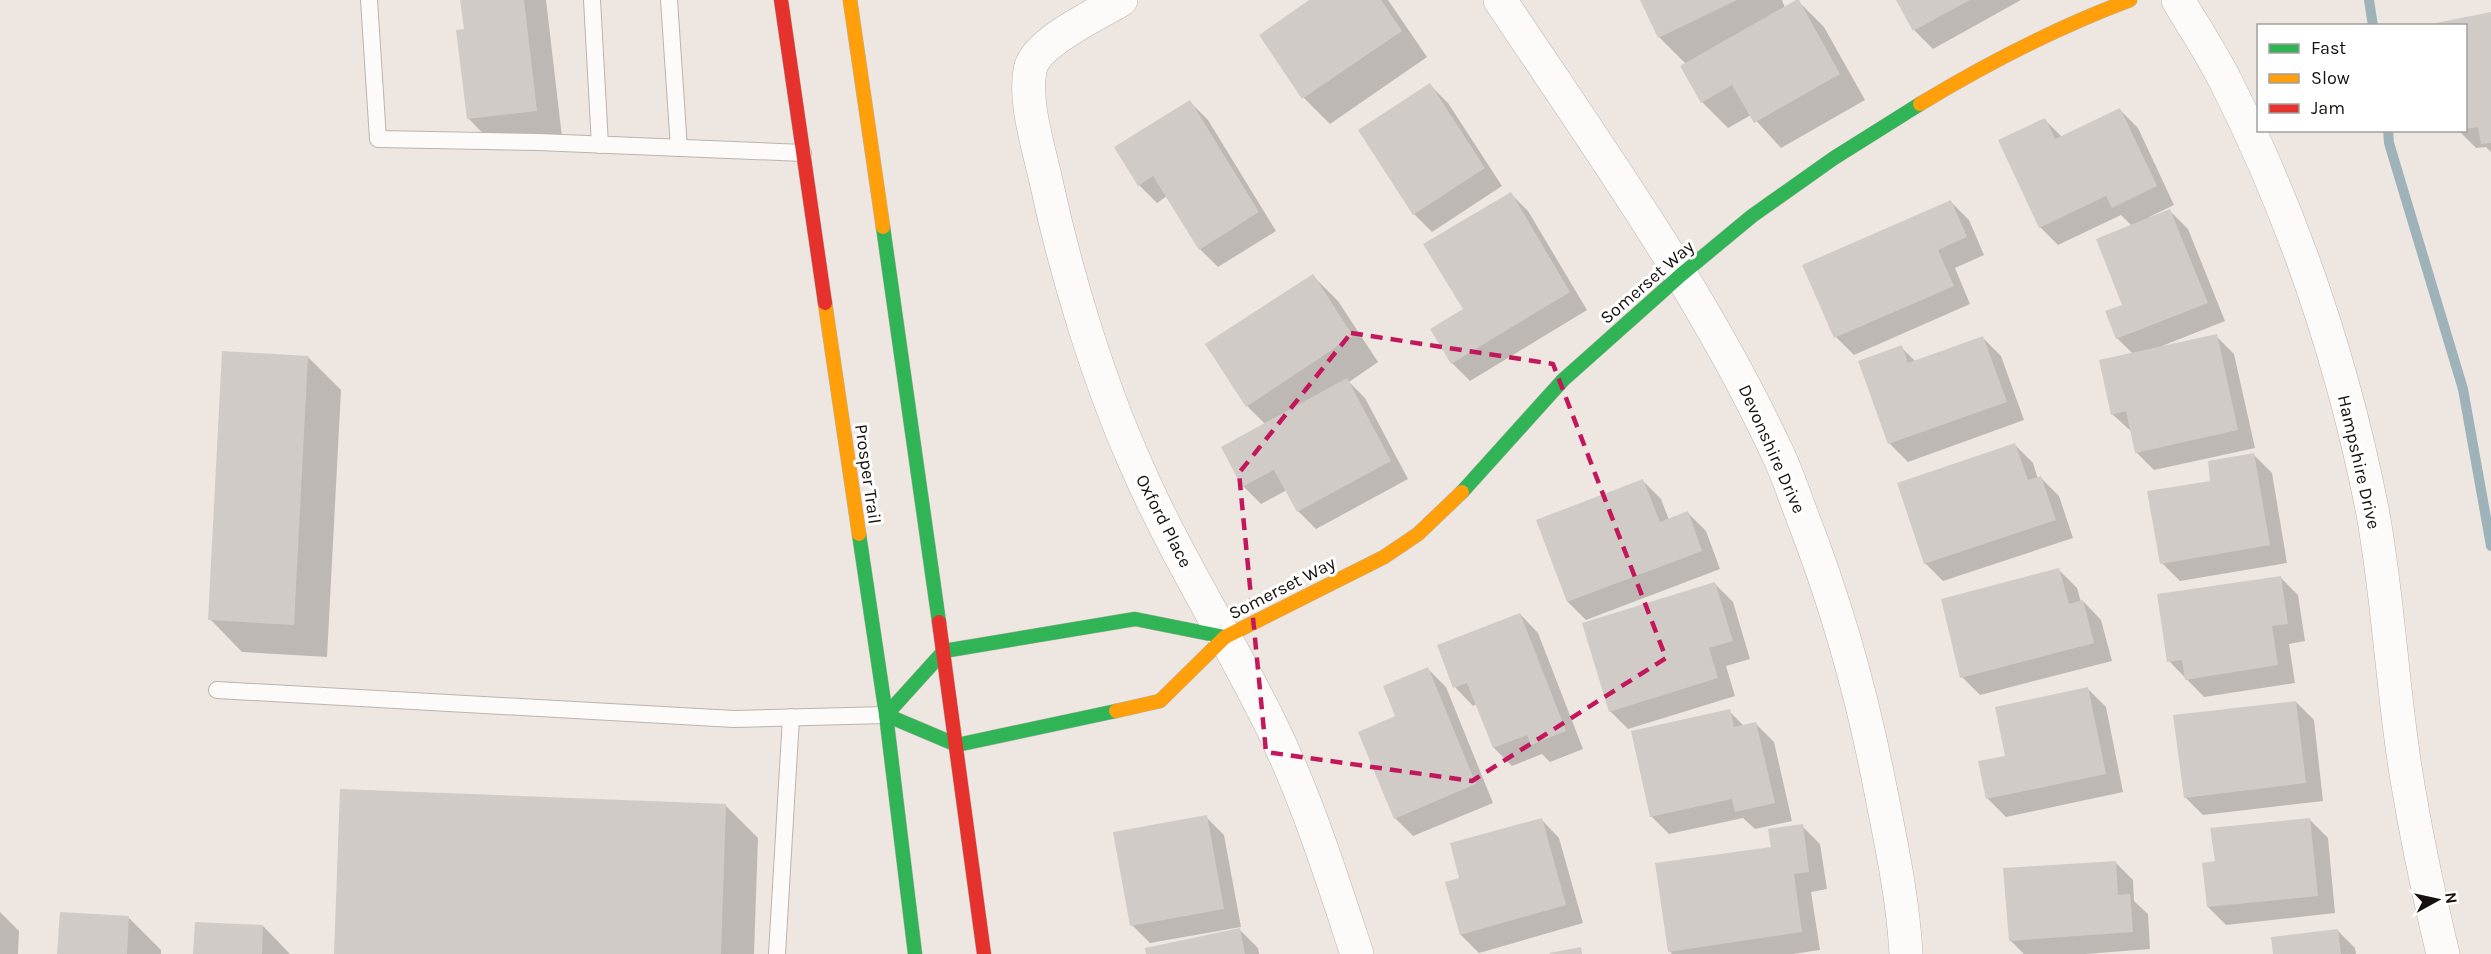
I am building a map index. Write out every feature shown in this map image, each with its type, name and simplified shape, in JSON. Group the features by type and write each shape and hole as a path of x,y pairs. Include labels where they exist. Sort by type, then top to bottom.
{"main road":[{"name":"Prosper Trail","path":"781,0 885,714 915,954"},
{"path":"850,0 944,651 984,954"},
{"name":"Somerset Way","path":"957,745 1160,701 1225,637 1384,557 1418,534 1448,507 1563,380 1682,274 1752,216 1834,158 1916,107 2013,53 2085,17 2130,0"},
{"name":"Somerset Way","path":"944,651 1135,619 1225,637"},
{"path":"944,651 885,714 957,745"}],"street":[{"name":"Oxford Place","path":"1121,0 1058,36 1039,54 1030,68 1030,99 1052,210 1103,380 1141,476 1172,539 1269,720 1304,804 1357,954"},
{"name":"Devonshire Drive","path":"1500,0 1682,274 1726,351 1777,452 1816,552 1849,652 1891,840 1906,954"},
{"name":"Hampshire Drive","path":"2178,0 2226,81 2260,157 2295,242 2323,321 2353,422 2373,515 2390,633 2405,766 2427,886 2443,954"}],"lane":[{"path":"369,0 378,139 803,153"},
{"path":"592,0 600,145"},
{"path":"669,0 680,148"},
{"path":"217,690 734,719 885,714"},
{"path":"777,954 791,717"}],"highlighted area":[{"path":"1351,333 1553,364 1666,658 1472,781 1266,752 1239,473"}],"building":[{"path":"460,0 524,0 537,111 467,119 456,30 464,29"},
{"path":"1309,0 1381,0 1402,31 1302,99 1259,35"},
{"path":"1640,0 1737,0 1658,38"},
{"path":"1799,0 1840,74 1754,123 1732,85 1701,103 1680,66"},
{"path":"1896,0 1970,0 1913,31"},
{"path":"2491,12 2491,143 2481,144 2478,127 2467,129 2467,24 2436,23"},
{"path":"1430,83 1485,168 1413,215 1358,130"},
{"path":"1190,100 1259,212 1199,250 1153,176 1138,186 1114,147"},
{"path":"2120,108 2157,186 2112,208 2106,196 2039,228 1998,140 2045,118 2055,139"},
{"path":"1511,192 1570,292 1451,364 1430,329 1463,309 1423,244"},
{"path":"1951,200 1967,237 1938,250 1954,286 1834,338 1802,265"},
{"path":"2170,209 2208,303 2116,339 2105,311 2122,305 2096,239"},
{"path":"1313,274 1353,336 1246,407 1205,344"},
{"path":"2217,334 2238,430 2135,453 2126,411 2111,415 2099,360"},
{"path":"1983,336 2007,402 1888,444 1858,361 1902,345 1908,363"},
{"path":"222,351 308,356 294,625 208,620"},
{"path":"1347,378 1391,461 1297,512 1274,470 1242,487 1221,447"},
{"path":"2015,443 2028,480 2041,476 2056,520 1924,564 1897,483"},
{"path":"2254,453 2270,545 2160,564 2147,491 2210,481 2208,461"},
{"path":"1643,479 1660,522 1688,511 1702,551 1567,602 1536,520"},
{"path":"2059,568 2069,604 2083,600 2094,643 1960,678 1941,599"},
{"path":"2281,576 2288,624 2272,626 2278,665 2185,680 2182,660 2167,662 2157,594"},
{"path":"1715,582 1733,641 1709,648 1718,678 1609,712 1582,623"},
{"path":"1520,613 1566,731 1531,745 1527,735 1493,748 1467,683 1453,688 1437,645"},
{"path":"1428,667 1476,784 1394,819 1358,732 1395,716 1383,686"},
{"path":"2088,687 2106,774 1986,799 1978,761 2005,756 1995,707"},
{"path":"2296,701 2306,783 2184,798 2173,715"},
{"path":"1730,709 1734,727 1756,722 1775,803 1735,812 1732,799 1650,817 1631,731"},
{"path":"340,789 726,804 721,954 334,954"},
{"path":"1207,815 1224,909 1130,926 1113,832"},
{"path":"1542,818 1566,905 1460,935 1445,882 1459,878 1450,843"},
{"path":"2310,818 2318,896 2207,907 2202,863 2215,861 2210,828"},
{"path":"1803,824 1809,872 1794,874 1802,932 1668,952 1655,863 1771,847 1768,829"},
{"path":"2116,861 2118,895 2130,894 2133,932 2009,941 2003,868"},
{"path":"60,912 129,916 127,954 57,954"},
{"path":"195,922 263,925 262,954 193,954"},
{"path":"1240,928 1245,954 1146,954 1145,948"},
{"path":"2338,929 2341,954 2273,954 2271,937"},
{"path":"1581,947 1582,954 1549,953"}],"waterway":[{"path":"2369,0 2373,24"},
{"path":"2388,132 2389,143 2463,389 2491,546"}],"traffic: fast":[{"path":"1462,492 1563,380 1682,274 1752,216 1834,158 1920,104"},
{"path":"883,227 939,622"},
{"path":"859,534 886,715 915,954"},
{"path":"1116,711 957,745 886,715 944,651 1135,619 1225,637"}],"traffic: slow":[{"path":"850,0 883,227"},
{"path":"1920,104 2023,47 2130,0"},
{"path":"825,303 859,534"},
{"path":"1116,711 1160,701 1225,637 1384,557 1418,534 1462,492"}],"traffic: jam":[{"path":"781,0 825,303"},
{"path":"939,622 984,954"}]}
